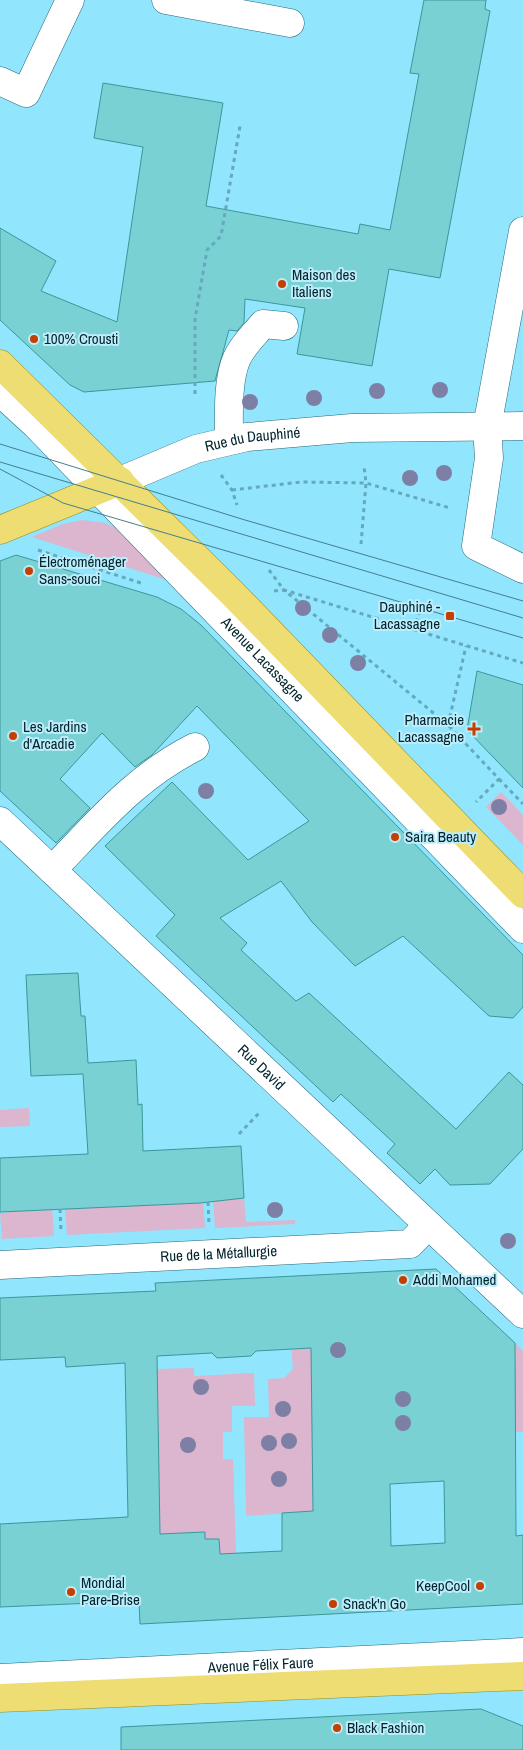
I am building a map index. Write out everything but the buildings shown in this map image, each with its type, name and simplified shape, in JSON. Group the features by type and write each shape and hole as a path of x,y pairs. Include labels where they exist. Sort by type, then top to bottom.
{"main road":[{"name":"Avenue Lacassagne","path":"0,364 109,486 139,504 233,594 523,894"},
{"name":"Rue du Dauphiné","path":"0,530 64,502 109,486"},
{"name":"Avenue Félix Faure","path":"0,1698 523,1676"}],"street":[{"path":"0,81 26,93 70,0"},
{"path":"166,0 290,23"},
{"path":"523,231 487,427 489,458 476,546 523,569"},
{"path":"229,440 229,399 236,360 248,340 263,324 284,326"},
{"name":"Avenue Lacassagne","path":"0,392 109,486 523,929"},
{"name":"Rue du Dauphiné","path":"109,486 196,449 229,440 352,428 523,426"},
{"path":"52,870 128,805 136,785 172,759 196,747"},
{"name":"Rue David","path":"0,821 523,1314"},
{"name":"Rue de la Métallurgie","path":"0,1265 410,1244 428,1225"},
{"name":"Avenue Félix Faure","path":"0,1678 523,1652"}],"path":[{"path":"195,383 195,319 206,250 221,236 240,126"},
{"path":"361,544 366,483 364,466"},
{"path":"220,474 232,490 237,505"},
{"path":"232,490 301,482 366,483 480,517"},
{"path":"36,549 153,587"},
{"path":"269,570 284,590 448,725 523,804"},
{"path":"267,592 284,590 523,663"},
{"path":"414,630 419,613"},
{"path":"448,725 466,646"},
{"path":"469,808 499,779"},
{"path":"208,1202 210,1226"},
{"path":"60,1209 61,1234"}],"shaded area":[{"path":"82,520 105,523 121,530 173,582 32,537 63,524"},
{"path":"501,792 523,815 523,845 486,807"},
{"path":"29,1108 30,1126 0,1127 0,1110"},
{"path":"244,1198 246,1222 295,1220 295,1224 215,1228 213,1200"},
{"path":"203,1201 205,1228 67,1235 65,1208"},
{"path":"52,1208 54,1236 2,1239 0,1213"},
{"path":"515,1343 523,1351 523,1432 515,1432"},
{"path":"311,1344 313,1511 246,1516 244,1417 269,1417 268,1379 284,1378 293,1369 291,1345"},
{"path":"194,1368 194,1376 254,1373 255,1406 232,1406 232,1432 223,1432 223,1459 233,1459 236,1554 220,1554 219,1539 205,1539 205,1532 160,1534 157,1369"}],"tram line":[{"path":"0,444 245,520 523,601"},
{"path":"0,462 523,618"},
{"path":"0,469 63,503 523,638"}],"place":[{"name":"Maison des Italiens","path":"282,284"},
{"name":"100% Crousti","path":"34,339"},
{"name":"Électroménager Sans-souci","path":"29,571"},
{"name":"Dauphiné - Lacassagne","path":"450,616"},
{"name":"Pharmacie Lacassagne","path":"474,729"},
{"name":"Les Jardins d'Arcadie","path":"13,736"},
{"name":"Saira Beauty","path":"395,837"},
{"name":"Addi Mohamed","path":"403,1280"},
{"name":"KeepCool","path":"480,1586"},
{"name":"Mondial Pare-Brise","path":"71,1592"},
{"name":"Snack'n Go","path":"333,1604"},
{"name":"Black Fashion","path":"337,1728"}]}
